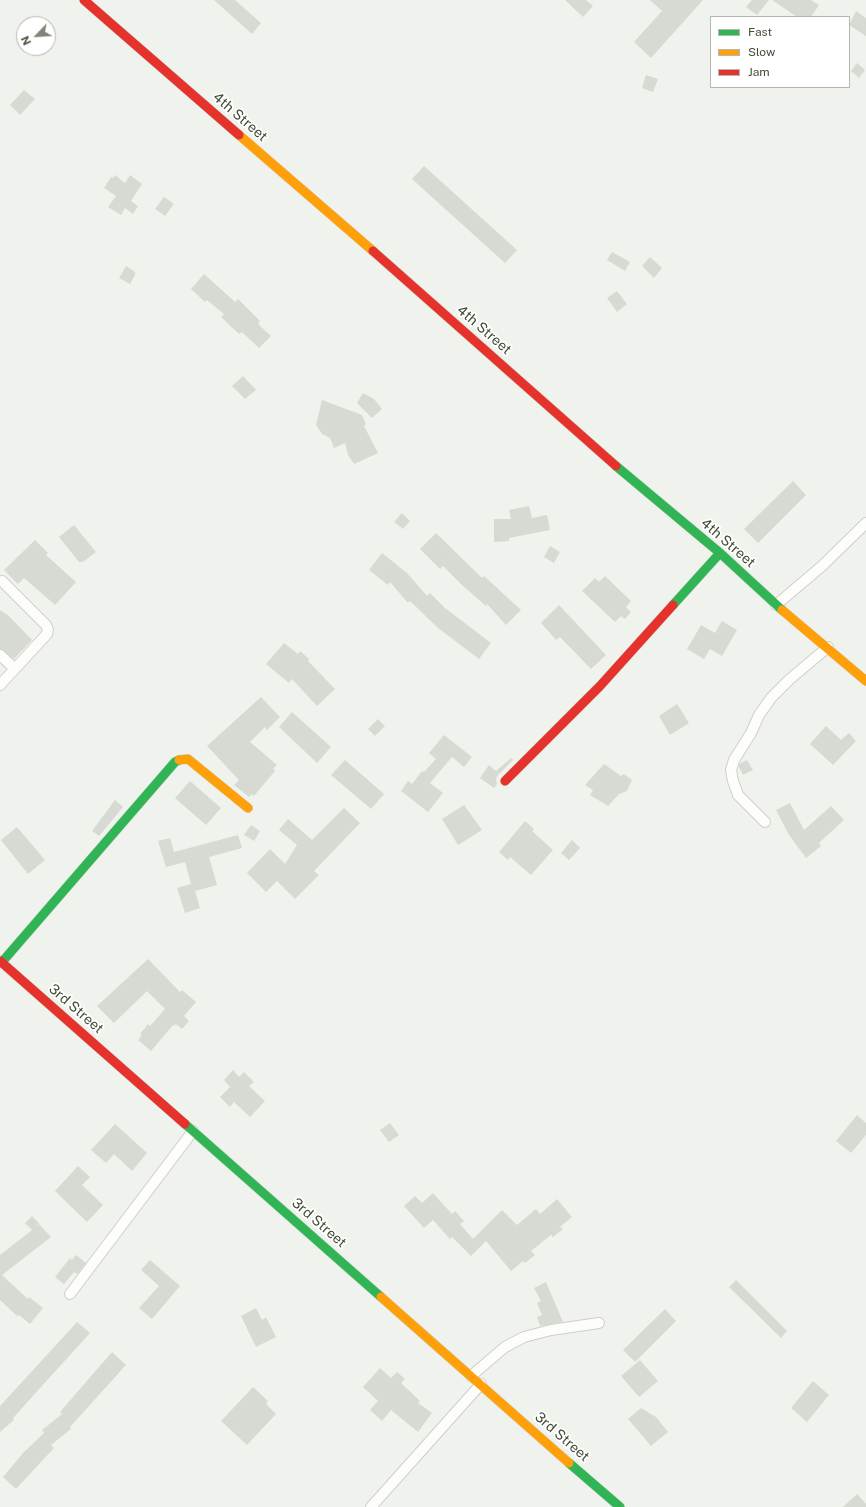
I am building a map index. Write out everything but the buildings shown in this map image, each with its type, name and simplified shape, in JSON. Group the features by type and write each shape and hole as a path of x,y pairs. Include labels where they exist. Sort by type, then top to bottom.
{"street":[{"name":"4th Street","path":"84,0 508,369 605,456 720,553 776,605 865,678"},
{"path":"776,605 822,566 866,523"},
{"path":"505,781 600,686 720,553"},
{"path":"0,685 47,634 48,630 46,625 2,581"},
{"path":"765,822 738,795 732,776 734,760 751,733 759,715 771,698 790,679 828,647"},
{"path":"0,655 15,669"},
{"path":"1,961 175,762 181,759 188,759 248,808"},
{"name":"3rd Street","path":"1,961 620,1507"},
{"path":"70,1294 193,1131"},
{"path":"471,1376 505,1347 524,1337 551,1330 600,1323"},
{"path":"371,1507 481,1384"}],"traffic: fast":[{"path":"616,466 720,553 782,610"},
{"path":"673,605 720,553"},
{"path":"2,962 175,762 179,760"},
{"path":"185,1124 381,1297"},
{"path":"569,1463 620,1507"}],"traffic: slow":[{"path":"239,135 373,251"},
{"path":"782,610 866,681"},
{"path":"179,760 188,759 248,808"},
{"path":"381,1297 569,1463"}],"traffic: jam":[{"path":"84,0 239,135"},
{"path":"373,251 616,466"},
{"path":"505,781 600,686 673,605"},
{"path":"0,961 185,1124"}]}
